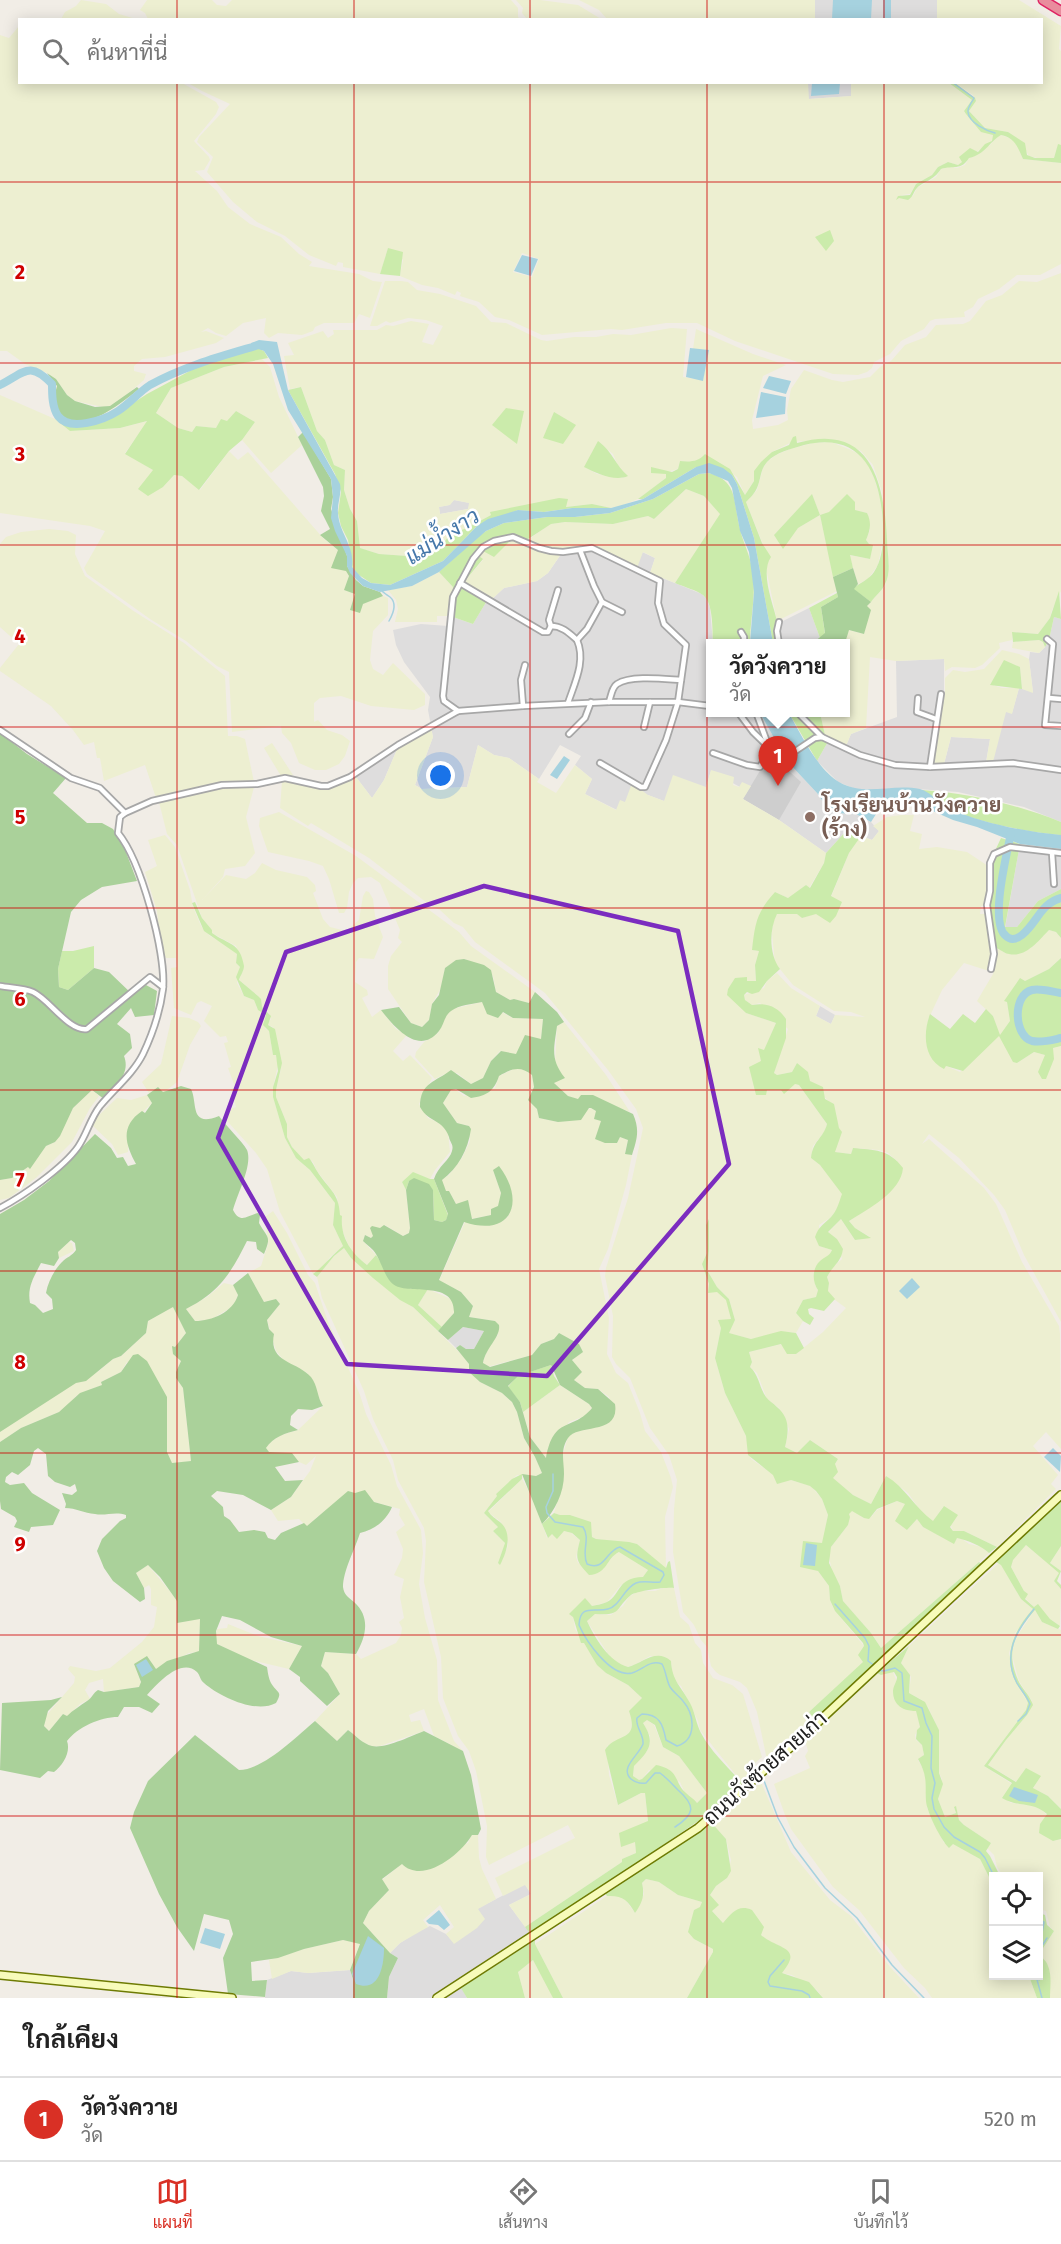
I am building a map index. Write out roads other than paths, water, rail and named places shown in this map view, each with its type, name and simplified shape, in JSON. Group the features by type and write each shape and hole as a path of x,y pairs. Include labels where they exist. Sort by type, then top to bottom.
{"highway":[{"path":"1043,0 1061,11"}],"main road":[{"name":"ถนนวังซ้ายสายเก่า","path":"437,1998 698,1828 800,1739 1061,1495"},
{"path":"0,1975 232,1998"}],"street":[{"path":"458,711 444,701 443,696 451,611 460,583 473,559 483,547 508,537 518,538 551,551 592,548 601,551 660,581 658,603 664,624 686,645 678,702 666,740 645,787 641,788 600,763"},
{"path":"580,550 602,602 622,612"},
{"path":"460,583 543,632 548,632 549,620 558,590"},
{"path":"577,640 587,629 602,602"},
{"path":"778,639 779,622"},
{"path":"550,626 568,631 577,640 582,651 580,666 568,703"},
{"path":"741,632 744,639"},
{"path":"1047,639 1053,644 1045,725 1061,726"},
{"path":"523,706 520,680 525,665"},
{"path":"609,702 614,687 620,683 656,678 681,680"},
{"path":"930,767 941,694"},
{"path":"918,698 917,712 936,719"},
{"path":"1049,698 1061,699"},
{"path":"569,734 585,718 591,702"},
{"path":"0,1208 17,1199 77,1149 99,1108 142,1056 156,1026 163,987 156,935 134,861 118,832 120,818 125,813 152,801 222,785 257,784 285,778 328,786 350,777 398,745 458,711 591,702 678,702 706,705"},
{"path":"644,727 650,702"},
{"path":"742,717 770,750 782,760 815,738 822,737"},
{"path":"758,717 770,750"},
{"path":"802,717 822,737 860,755 894,765 930,767 1013,764 1061,770"},
{"path":"0,730 71,778 100,788 125,813"},
{"path":"713,753 759,768 770,750"},
{"path":"991,969 994,954 987,905 990,891 990,863 994,854 1010,847 1061,853"},
{"path":"1052,853 1053,884"},
{"path":"0,986 36,994 82,1030 87,1029 150,977 163,987"}],"water":[{"path":"833,0 872,0 871,18 832,18"},
{"path":"883,0 891,0 891,18 883,18"},
{"path":"812,84 840,84 839,94 811,96"},
{"path":"522,255 538,259 531,276 514,271"},
{"path":"259,340 277,342 288,390 340,484 339,520 351,553 352,567 362,578 371,583 390,585 443,561 477,526 488,519 518,510 544,512 572,508 611,508 643,499 696,467 709,463 723,468 732,475 737,484 754,538 772,639 750,639 754,592 749,552 740,531 732,488 728,481 709,473 699,474 653,499 610,513 547,517 504,523 486,531 439,572 412,586 380,592 363,586 350,573 347,556 331,518 333,497 331,479 288,410 273,364 264,351 257,348 253,350 251,343"},
{"path":"690,348 709,350 703,381 686,377"},
{"path":"769,376 791,381 786,394 763,388"},
{"path":"761,392 786,397 785,414 756,418"},
{"path":"762,717 791,717 817,760 839,782 859,789 899,787 920,789 950,809 976,819 1033,832 1061,835 1061,849 1020,844 953,820 917,804 890,803 878,811 871,822 856,814 835,813 829,810 817,793 787,761"},
{"path":"564,756 570,760 557,779 550,775"},
{"path":"912,1278 920,1287 907,1299 899,1291"},
{"path":"1053,1448 1061,1456 1060,1472 1044,1457"},
{"path":"806,1543 817,1545 815,1566 803,1565"},
{"path":"146,1659 153,1670 142,1677 136,1665"},
{"path":"1014,1787 1038,1795 1035,1803 1019,1801 1009,1796"},
{"path":"439,1910 450,1925 444,1930 426,1921"},
{"path":"205,1928 225,1934 220,1949 200,1943"},
{"path":"368,1936 384,1948 384,1955 379,1976 370,1985 364,1986 356,1984 352,1974"}],"waterway":[{"path":"955,84 974,98 968,110 972,120 995,133"},
{"name":"แม่น้ำงาว","path":"0,385 26,371 38,372 52,384 53,405 58,416 70,423 87,423 118,411 150,385 176,372 217,357 262,346"},
{"path":"382,591 392,599 394,605 389,621"},
{"path":"1011,833 999,903 1001,929 1006,936 1012,939 1020,936 1049,904 1061,898"},
{"path":"1061,993 1032,990 1021,999 1018,1007 1019,1024 1026,1038 1032,1041 1061,1038"},
{"path":"553,1474 553,1491 546,1507 547,1513 555,1522 583,1527 586,1536 585,1559 587,1564 593,1566 602,1563 611,1552 620,1547 663,1572 664,1575 660,1582 642,1582 632,1585 612,1607 585,1611 580,1618 579,1625 593,1649 616,1670 632,1673 650,1664 662,1664 670,1687 690,1713 691,1733 683,1743 677,1746 666,1740 662,1725 656,1718 648,1714 642,1714 637,1718 643,1744 627,1770 631,1779 640,1783 646,1783 655,1773 660,1773 684,1796 691,1810 686,1818 675,1827"},
{"path":"835,1604 865,1638 869,1646 868,1661 875,1666"},
{"path":"1018,1721 1026,1714 1030,1704 1013,1673 1011,1653 1017,1635 1034,1609"},
{"path":"878,1670 895,1668 902,1673 904,1701 922,1708 932,1736 931,1768 935,1783 932,1798 934,1809 944,1827 954,1837 980,1852 992,1872"},
{"path":"763,1778 778,1818 794,1847 825,1888 857,1918 892,1965 924,1998"},
{"path":"1043,1921 1043,1928"},
{"path":"1043,1944 1047,1938"},
{"path":"784,1960 770,1976 768,1982 770,1986 802,1991 810,1998"},
{"path":"1037,1980 1042,1998"}],"place":[{"name":"วัดวังควาย","path":"778,786"},
{"name":"โรงเรียนบ้านวังควาย (ร้าง)","path":"810,817"}]}
